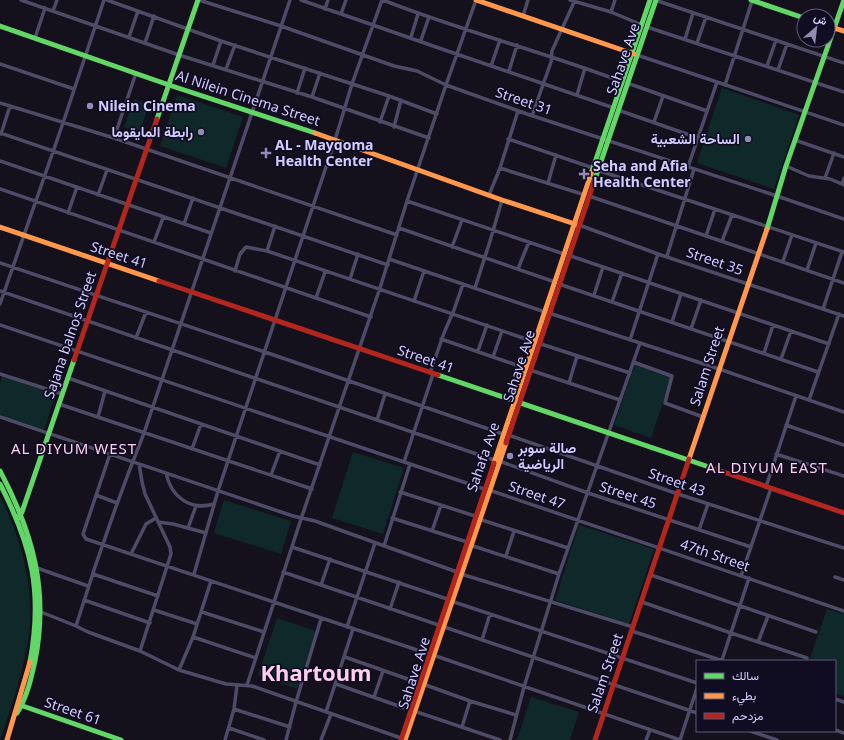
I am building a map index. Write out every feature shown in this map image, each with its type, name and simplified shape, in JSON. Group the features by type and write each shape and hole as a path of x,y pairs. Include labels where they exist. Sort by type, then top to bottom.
{"street":[{"path":"21,0 145,43 312,97 429,138"},
{"path":"37,6 39,0"},
{"path":"53,11 57,0"},
{"path":"0,304 2,291 24,235 104,0"},
{"path":"107,0 221,41 402,100 437,114"},
{"name":"Street 31","path":"198,0 281,26 394,66 417,71 446,85 532,116 844,219"},
{"name":"Sajana balnos Street","path":"18,518 22,512 37,471 62,394 198,0"},
{"path":"76,626 88,586 104,545 117,503 144,433 290,0"},
{"path":"301,0 374,26 422,40 457,54 698,138"},
{"path":"325,9 328,0"},
{"path":"341,14 346,0"},
{"path":"194,574 214,504 236,436 335,140 362,54 383,0 418,14 517,45 707,111"},
{"path":"247,685 292,546 380,290 407,201 476,0 844,125"},
{"path":"523,16 528,0"},
{"path":"532,116 551,62 551,57 573,0 611,12 645,26 844,92"},
{"path":"611,12 615,0"},
{"path":"625,82 645,26 650,0"},
{"path":"656,0 844,63"},
{"name":"Sahave Ave","path":"645,26 656,0"},
{"path":"725,85 752,0 796,15"},
{"name":"Salam Street","path":"836,22 844,0"},
{"path":"34,38 45,8"},
{"path":"129,37 138,11"},
{"path":"685,39 693,13"},
{"path":"411,37 418,14"},
{"path":"145,43 154,16"},
{"path":"422,40 429,17"},
{"path":"697,43 706,17"},
{"name":"Al Nilein Cinema Street","path":"0,26 169,85 335,140 502,200 577,225"},
{"path":"491,66 500,40"},
{"path":"767,66 776,40"},
{"path":"213,65 221,41"},
{"path":"778,70 786,44"},
{"path":"226,69 235,45"},
{"path":"509,72 517,45"},
{"name":"Salam Street","path":"595,740 757,253 767,227 794,140 826,48"},
{"path":"0,64 74,89"},
{"path":"297,93 305,68"},
{"path":"577,95 585,68"},
{"path":"114,138 136,73"},
{"path":"312,97 320,73"},
{"name":"Sahave Ave","path":"404,739 449,600 625,82"},
{"path":"688,167 717,82"},
{"path":"380,122 389,96"},
{"path":"654,122 663,96"},
{"path":"394,127 402,100"},
{"path":"0,103 114,138 397,235"},
{"path":"10,106 0,133 388,265"},
{"path":"489,195 500,168 518,110"},
{"path":"508,139 843,252 823,309"},
{"path":"794,140 844,156"},
{"path":"825,178 834,153"},
{"path":"548,183 556,155"},
{"path":"0,163 44,176 128,204 163,218 211,233"},
{"path":"786,166 809,176 825,178 843,185 844,178"},
{"path":"500,168 844,282"},
{"path":"667,256 694,169"},
{"path":"98,195 107,170"},
{"path":"68,213 77,187"},
{"path":"0,189 370,317"},
{"path":"184,224 192,198"},
{"path":"475,288 502,200"},
{"path":"407,201 829,344"},
{"path":"706,236 715,209"},
{"path":"722,241 732,215"},
{"path":"154,242 163,218"},
{"path":"452,247 462,220"},
{"name":"Street 35","path":"577,225 658,254 844,316"},
{"path":"267,252 275,226"},
{"name":"Street 41","path":"0,227 844,513"},
{"path":"399,228 818,372"},
{"path":"783,261 792,235"},
{"path":"518,269 529,242"},
{"path":"807,270 816,243"},
{"path":"235,270 240,254 246,247 267,252 630,373"},
{"path":"350,279 358,254"},
{"path":"630,340 658,254"},
{"path":"389,259 844,412"},
{"name":"Street 43","path":"0,263 181,323 678,494 844,548"},
{"path":"594,295 603,267"},
{"path":"414,301 424,271"},
{"path":"316,298 324,272"},
{"path":"612,302 622,273"},
{"path":"404,462 441,339 453,314 463,284"},
{"name":"Street 45","path":"2,291 588,493 751,547"},
{"path":"672,322 681,294"},
{"path":"692,329 701,300"},
{"path":"136,338 146,312"},
{"path":"809,400 839,314"},
{"name":"Street 47","path":"0,325 246,407 578,521"},
{"path":"764,353 773,325"},
{"path":"478,351 487,326"},
{"path":"493,357 502,331"},
{"path":"781,359 791,331"},
{"path":"441,339 620,400"},
{"path":"510,740 524,687 559,574 640,343"},
{"path":"569,383 577,356"},
{"path":"633,362 672,376 665,403 703,417"},
{"path":"0,374 62,394"},
{"path":"68,378 320,465"},
{"path":"98,417 106,391"},
{"path":"377,420 386,394"},
{"path":"741,576 759,521 776,454 796,396"},
{"path":"59,404 312,489"},
{"path":"0,417 218,491 315,522 459,573 551,601 719,660"},
{"path":"192,449 201,424"},
{"path":"786,425 844,445"},
{"path":"271,475 280,451"},
{"path":"110,454 83,534 86,539 194,574 274,603 680,740 696,691"},
{"path":"776,454 844,476"},
{"path":"140,464 144,490 171,550 168,566 140,651"},
{"path":"384,546 410,464"},
{"path":"0,472 22,512 29,534 37,568 41,612 40,635 35,661 6,740"},
{"path":"166,473 168,484 172,491 185,502 196,506 214,504"},
{"path":"0,484 18,518 30,555 34,584 36,611 30,660 20,705"},
{"path":"400,492 568,548"},
{"path":"96,495 117,503"},
{"path":"699,530 708,504"},
{"path":"432,531 441,505"},
{"path":"188,528 196,506"},
{"path":"392,518 559,574"},
{"path":"131,554 146,524 157,520 206,533"},
{"name":"47th Street","path":"578,521 844,611"},
{"path":"506,556 514,530"},
{"path":"347,627 375,543"},
{"path":"292,546 696,683"},
{"path":"321,585 330,559"},
{"path":"37,568 88,586"},
{"path":"284,572 696,713"},
{"path":"93,574 158,596"},
{"path":"651,574 816,632"},
{"path":"834,577 844,580"},
{"path":"722,660 749,578"},
{"path":"179,670 193,637 212,581"},
{"path":"390,609 399,582"},
{"path":"84,600 150,623"},
{"path":"642,602 807,658"},
{"path":"154,610 197,624"},
{"path":"41,612 88,632 140,651 179,670 221,683 247,685 264,690 404,739"},
{"path":"202,612 264,632"},
{"path":"482,640 490,614"},
{"path":"758,642 768,616"},
{"path":"286,740 321,618"},
{"path":"321,740 353,629"},
{"path":"193,637 256,658"},
{"path":"706,660 708,656"},
{"path":"344,657 470,701 516,715"},
{"path":"374,698 383,671"},
{"path":"336,684 500,740"},
{"path":"225,740 234,709 237,685"},
{"path":"462,726 470,701"},
{"name":"Street 61","path":"20,705 121,740"},
{"path":"234,709 290,727"},
{"path":"229,728 264,740"},
{"path":"646,740 650,730"},
{"path":"753,732 777,740"}],"green space":[{"name":"الساحة الشعبية","path":"722,88 799,115 774,189 697,163"},
{"name":"رابطة المايقوما","path":"177,95 243,117 226,168 160,146"},
{"path":"134,99 149,104 140,132 124,127"},
{"path":"635,364 672,376 651,438 614,425"},
{"path":"2,376 56,393 44,430 0,416 0,384"},
{"path":"353,452 404,468 383,534 332,518"},
{"path":"0,496 8,512 25,564 30,599 30,617 27,647 21,674 0,740"},
{"path":"224,500 291,521 281,554 214,533"},
{"path":"579,525 654,549 629,624 555,600"},
{"path":"827,609 844,614 844,696 836,693 836,660 809,660"},
{"path":"277,618 316,631 297,689 258,675"},
{"path":"531,697 579,712 570,740 517,740"}],"traffic: fast":[{"path":"157,119 198,0"},
{"path":"592,171 650,0"},
{"path":"594,182 656,0"},
{"path":"751,0 796,15"},
{"path":"767,229 786,166 844,0"},
{"path":"0,26 169,85 315,133"},
{"path":"18,518 22,512 74,360"},
{"path":"438,375 712,468"},
{"path":"0,471 12,494 29,540 39,586 39,635 35,661 26,694 17,713"},
{"path":"0,484 20,528 32,570 35,591 35,613 34,637 30,662"},
{"path":"20,705 121,740"}],"traffic: slow":[{"path":"476,0 634,54"},
{"path":"836,28 844,31"},
{"path":"315,133 502,200 578,225"},
{"path":"494,463 592,171"},
{"path":"0,227 159,281"},
{"path":"689,459 767,229"},
{"path":"405,740 506,443"},
{"path":"7,740 30,662"}],"traffic: jam":[{"path":"74,360 157,119"},
{"path":"506,443 594,182"},
{"path":"159,281 438,375"},
{"path":"595,740 689,459"},
{"path":"401,740 494,463"},
{"path":"712,468 844,513"}],"place":[{"name":"Nilein Cinema","path":"90,106"},
{"name":"رابطة المايقوما","path":"201,132"},
{"name":"الساحة الشعبية","path":"748,139"},
{"name":"AL - Mayqoma Health Center","path":"266,153"},
{"name":"Seha and Afia Health Center","path":"584,174"},
{"name":"صالة سوبر الرياضية","path":"510,456"}],"district":[{"name":"AL DIYUM WEST","path":"74,449"},
{"name":"AL DIYUM EAST","path":"767,468"},
{"name":"Khartoum","path":"316,673"}]}
